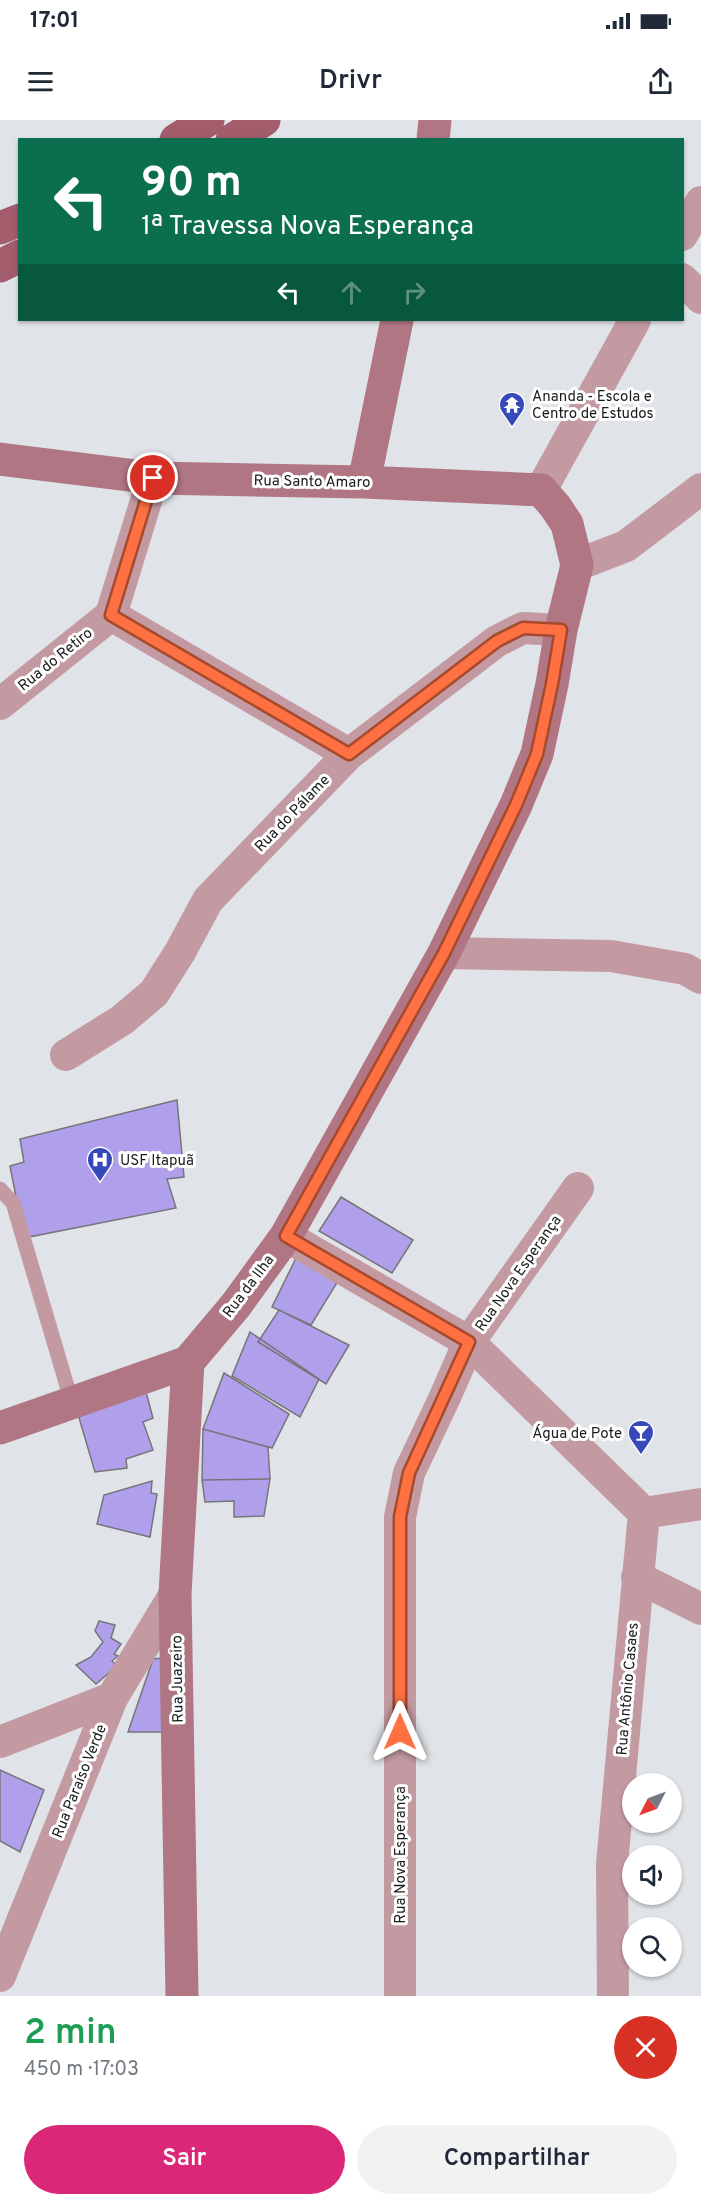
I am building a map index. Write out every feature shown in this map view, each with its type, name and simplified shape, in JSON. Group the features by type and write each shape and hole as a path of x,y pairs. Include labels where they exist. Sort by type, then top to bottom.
{"main road":[{"path":"179,138 208,120"},
{"path":"235,138 264,120"},
{"path":"433,138 435,120"},
{"path":"0,228 18,221"},
{"path":"0,266 18,257"},
{"path":"364,482 397,321"},
{"name":"Rua Santo Amaro","path":"0,459 153,478 364,482 541,490"},
{"path":"541,490 567,524 577,564"},
{"name":"Rua da Ilha","path":"188,1362 236,1305 286,1236 444,953 516,805 537,754 561,630 577,564"},
{"path":"0,1428 188,1362"},
{"name":"Rua Juazeiro","path":"182,1996 175,1594 188,1362"}],"street":[{"path":"684,232 701,202"},
{"path":"684,281 701,298"},
{"path":"541,490 634,321"},
{"path":"153,478 111,615 349,754"},
{"path":"577,564 626,546 701,489"},
{"name":"Rua do Retiro","path":"0,704 111,615"},
{"name":"Rua do Pálame","path":"66,1055 122,1020 154,993 180,952 208,900 349,754 497,641 523,628 561,630"},
{"path":"444,953 611,956 696,966"},
{"name":"Rua Nova Esperança","path":"400,1996 400,1517 409,1473 469,1342 578,1188"},
{"path":"286,1236 469,1342 644,1513 701,1504"},
{"name":"Rua Antônio Casaes","path":"613,1996 612,1864 644,1513"},
{"path":"637,1577 701,1609"},
{"name":"Rua Paraíso Verde","path":"0,1976 112,1698 175,1594"},
{"path":"0,1742 112,1698"}],"lane":[{"path":"0,1189 13,1203 72,1403"}],"building":[{"path":"177,1100 184,1177 167,1179 176,1208 24,1238 10,1166 24,1162 20,1139"},
{"path":"341,1197 413,1240 392,1273 319,1231"},
{"path":"298,1254 338,1281 311,1325 272,1307"},
{"path":"279,1310 349,1345 326,1384 258,1342"},
{"path":"250,1332 319,1379 300,1417 232,1376"},
{"path":"224,1373 289,1414 272,1448 203,1429"},
{"path":"146,1392 153,1418 143,1422 153,1450 126,1459 127,1468 95,1472 77,1411"},
{"path":"203,1429 268,1447 270,1479 202,1480"},
{"path":"270,1479 264,1516 234,1517 234,1501 205,1502 202,1480"},
{"path":"152,1481 151,1493 157,1494 150,1537 97,1524 104,1495"},
{"path":"99,1621 115,1625 111,1638 121,1644 114,1654 118,1656 112,1661 117,1666 96,1684 76,1665 91,1657 103,1642 95,1631"},
{"path":"162,1658 167,1732 128,1732 153,1659"},
{"path":"0,1770 44,1790 20,1852 0,1841"}],"place":[{"name":"Ananda - Escola e Centro de Estudos","path":"512,428"},
{"name":"USF Itapuã","path":"100,1183"},
{"name":"Água de Pote","path":"641,1456"}],"route":[{"path":"153,478 111,615 349,754 497,641 523,628 561,630 537,754 516,805 444,953 286,1236 469,1342 409,1473 400,1517 400,1732"}]}
